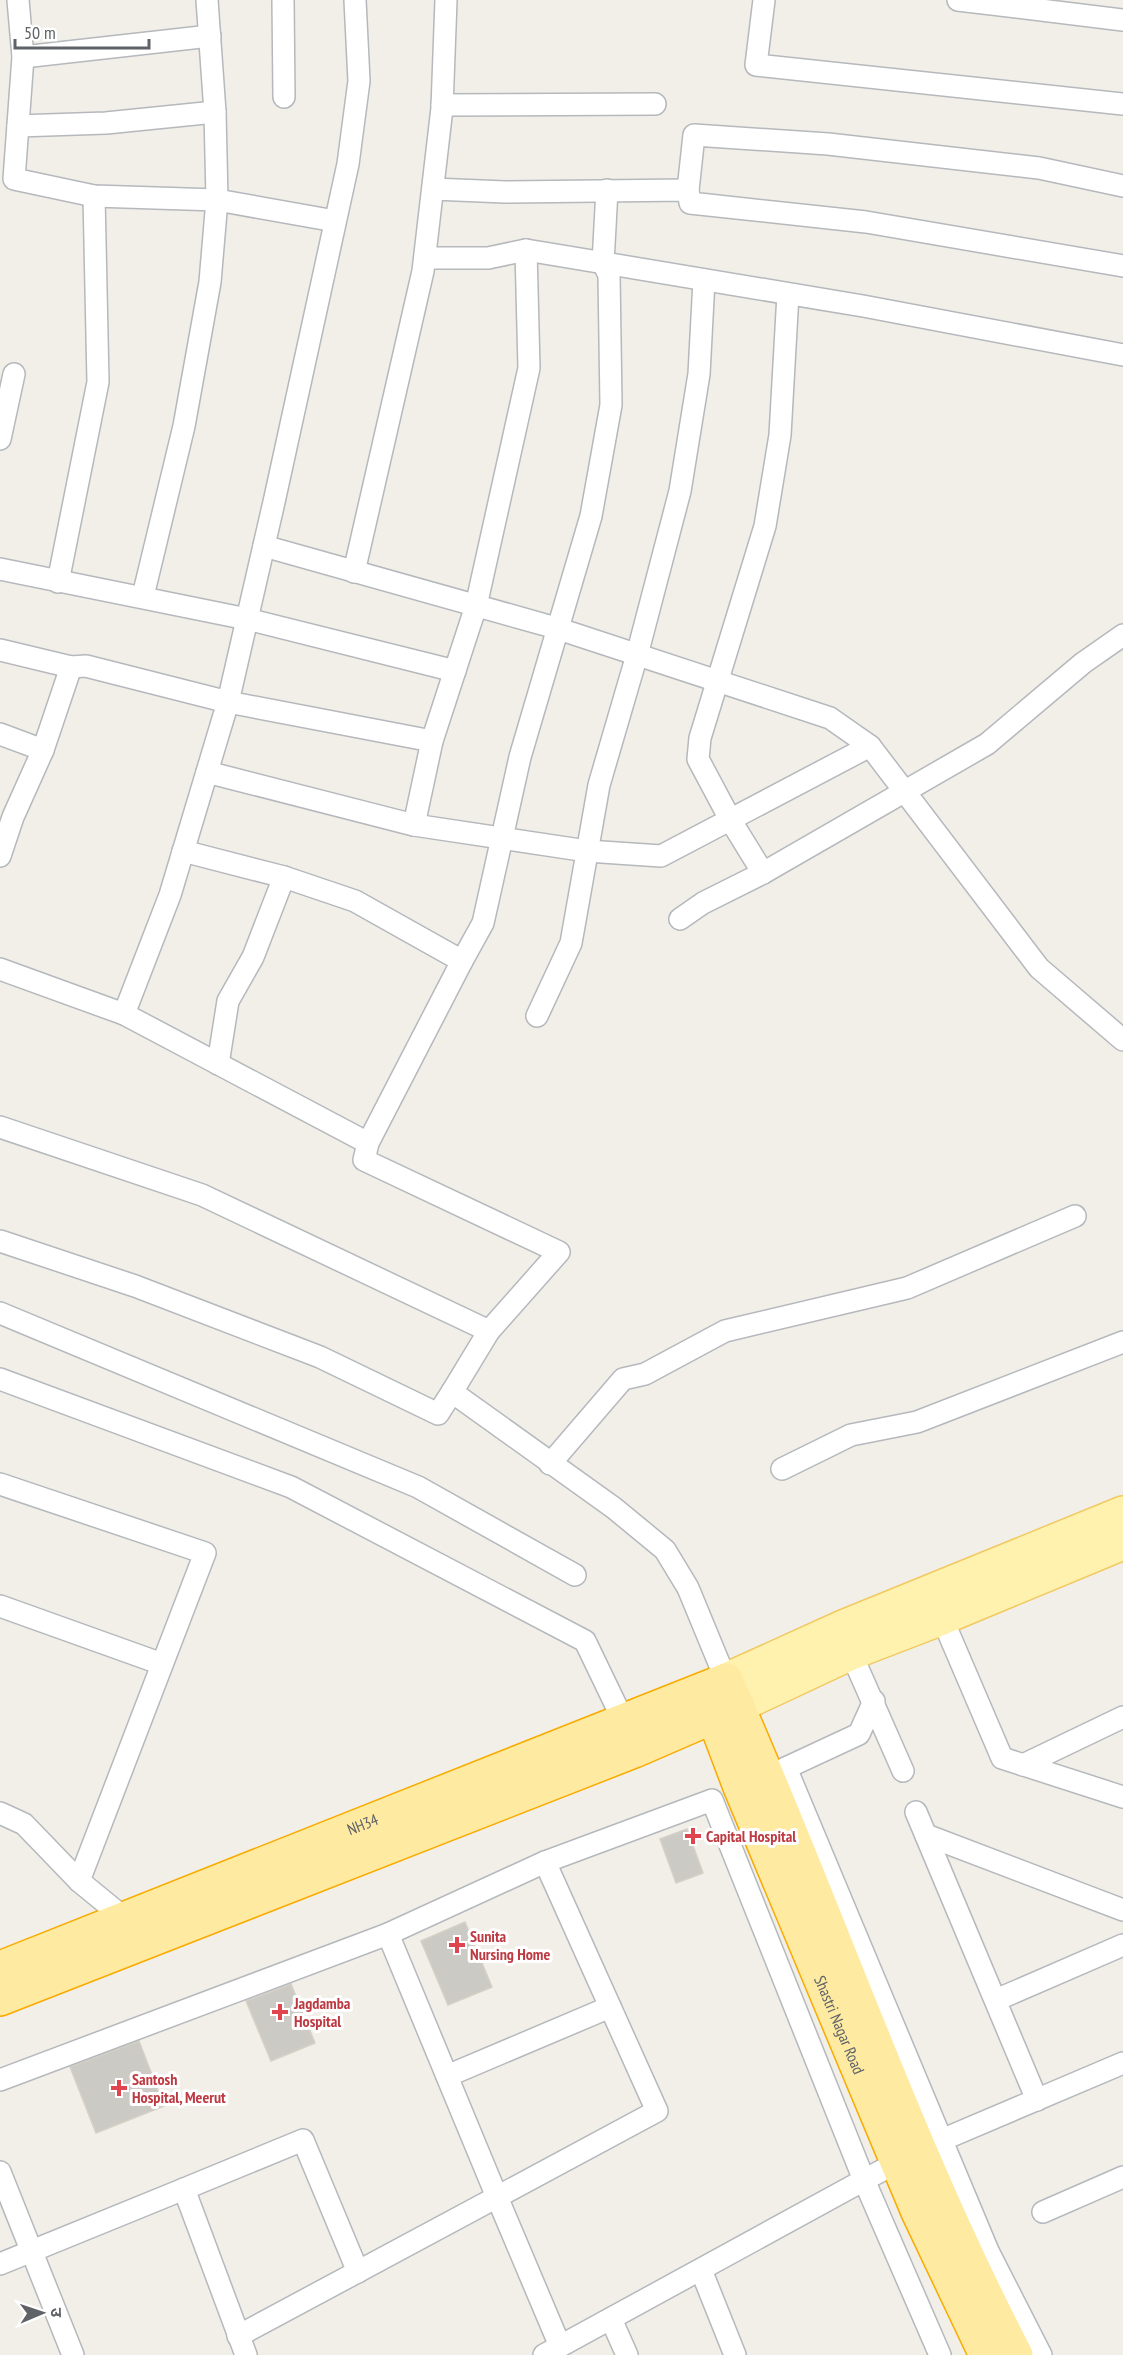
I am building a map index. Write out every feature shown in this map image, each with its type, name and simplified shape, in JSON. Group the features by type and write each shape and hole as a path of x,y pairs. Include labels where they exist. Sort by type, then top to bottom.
{"highway":[{"name":"NH34","path":"487,1792 624,1722 720,1698"},
{"name":"NH34","path":"0,1999 246,1886 720,1698"},
{"name":"Shastri Nagar Road","path":"720,1698 751,1783 920,2150 918,2212 986,2355"},
{"name":"NH34","path":"0,1968 123,1917 246,1886"},
{"path":"920,2150 974,2274 1016,2355"}],"main road":[{"path":"720,1698 843,1627 1123,1513"},
{"path":"720,1698 851,1653 1123,1543"}],"street":[{"path":"18,0 23,57 14,179 94,196 217,200 335,221"},
{"path":"143,596 184,426 210,282 217,200 215,112 207,0"},
{"path":"283,0 284,97"},
{"path":"124,1014 170,895 228,702 264,546 348,164 359,81 355,0"},
{"path":"354,572 425,258 442,105 446,0"},
{"path":"764,0 756,66 1123,104"},
{"path":"958,0 1123,20"},
{"path":"23,57 210,36"},
{"path":"442,105 655,104"},
{"path":"18,126 106,123 215,112"},
{"path":"1123,186 1038,168 828,144 694,135 688,189 690,203 866,222 1123,266"},
{"path":"433,189 505,192 688,189"},
{"path":"0,1241 135,1286 309,1353 438,1414 489,1331 559,1252 364,1160 368,1143 483,923 520,757 556,628 591,516 610,405 609,275 603,262 607,190"},
{"path":"58,582 98,382 94,196"},
{"path":"425,258 488,258 526,250 788,294 1123,355"},
{"path":"414,825 432,741 476,606 529,368 526,250"},
{"path":"537,1016 571,943 599,785 637,655 680,491 699,374 704,280"},
{"path":"763,873 731,821 698,759 700,738 765,526 780,435 788,294"},
{"path":"0,435 14,374"},
{"path":"264,546 556,628 830,718 870,746 1039,968 1123,1040"},
{"path":"0,569 58,582 143,596 247,619 454,671"},
{"path":"680,919 703,903 763,873 906,793 987,744 1083,663 1123,635"},
{"path":"0,650 70,667 86,666 228,702 432,741"},
{"path":"0,856 7,814 43,750 70,667"},
{"path":"0,734 43,750"},
{"path":"207,772 414,825 587,851 661,855 731,821 870,746"},
{"path":"183,851 284,877 355,901 462,961"},
{"path":"218,1064 228,1001 253,957 284,877"},
{"path":"0,969 124,1014 368,1143"},
{"path":"0,1126 202,1195 489,1331"},
{"path":"550,1464 623,1379 645,1374 725,1331 907,1288 1075,1216"},
{"path":"0,1313 418,1487 575,1575"},
{"path":"782,1469 851,1435 928,1418 1123,1342"},
{"path":"0,1379 291,1487 585,1641 624,1722"},
{"path":"452,1392 614,1508 665,1550 688,1588 720,1698"},
{"path":"0,1484 205,1553 79,1881"},
{"path":"0,1606 162,1664"},
{"path":"942,1618 1002,1758 1123,1797"},
{"path":"851,1653 903,1771"},
{"path":"0,2080 388,1934 545,1862 751,1783 859,1734 874,1701"},
{"path":"1023,1765 1123,1717"},
{"path":"751,1783 920,2150 988,2251 1041,2355"},
{"path":"751,1783 864,2180 940,2355"},
{"path":"916,1812 1037,2100"},
{"path":"0,1813 24,1824 79,1881 123,1917"},
{"path":"926,1835 1123,1910"},
{"path":"184,2188 242,2345 358,2271 657,2110 545,1862"},
{"path":"388,1934 497,2197 552,2351 920,2150 1123,2063"},
{"path":"996,2001 1123,1946"},
{"path":"447,2076 610,2007"},
{"path":"0,2264 303,2140 358,2271"},
{"path":"0,2172 73,2355"},
{"path":"1043,2212 1123,2177"},
{"path":"701,2270 735,2355"},
{"path":"611,2319 627,2355"}],"building":[{"path":"687,1829 703,1873 676,1883 660,1839"},
{"path":"465,1922 492,1987 448,2005 421,1941"},
{"path":"291,1984 315,2043 271,2061 246,2001"},
{"path":"139,2041 164,2106 96,2133 70,2067"}],"place":[{"name":"Capital Hospital","path":"693,1836"},
{"name":"Sunita Nursing Home","path":"457,1945"},
{"name":"Jagdamba Hospital","path":"280,2012"},
{"name":"Santosh Hospital, Meerut","path":"119,2088"}]}
